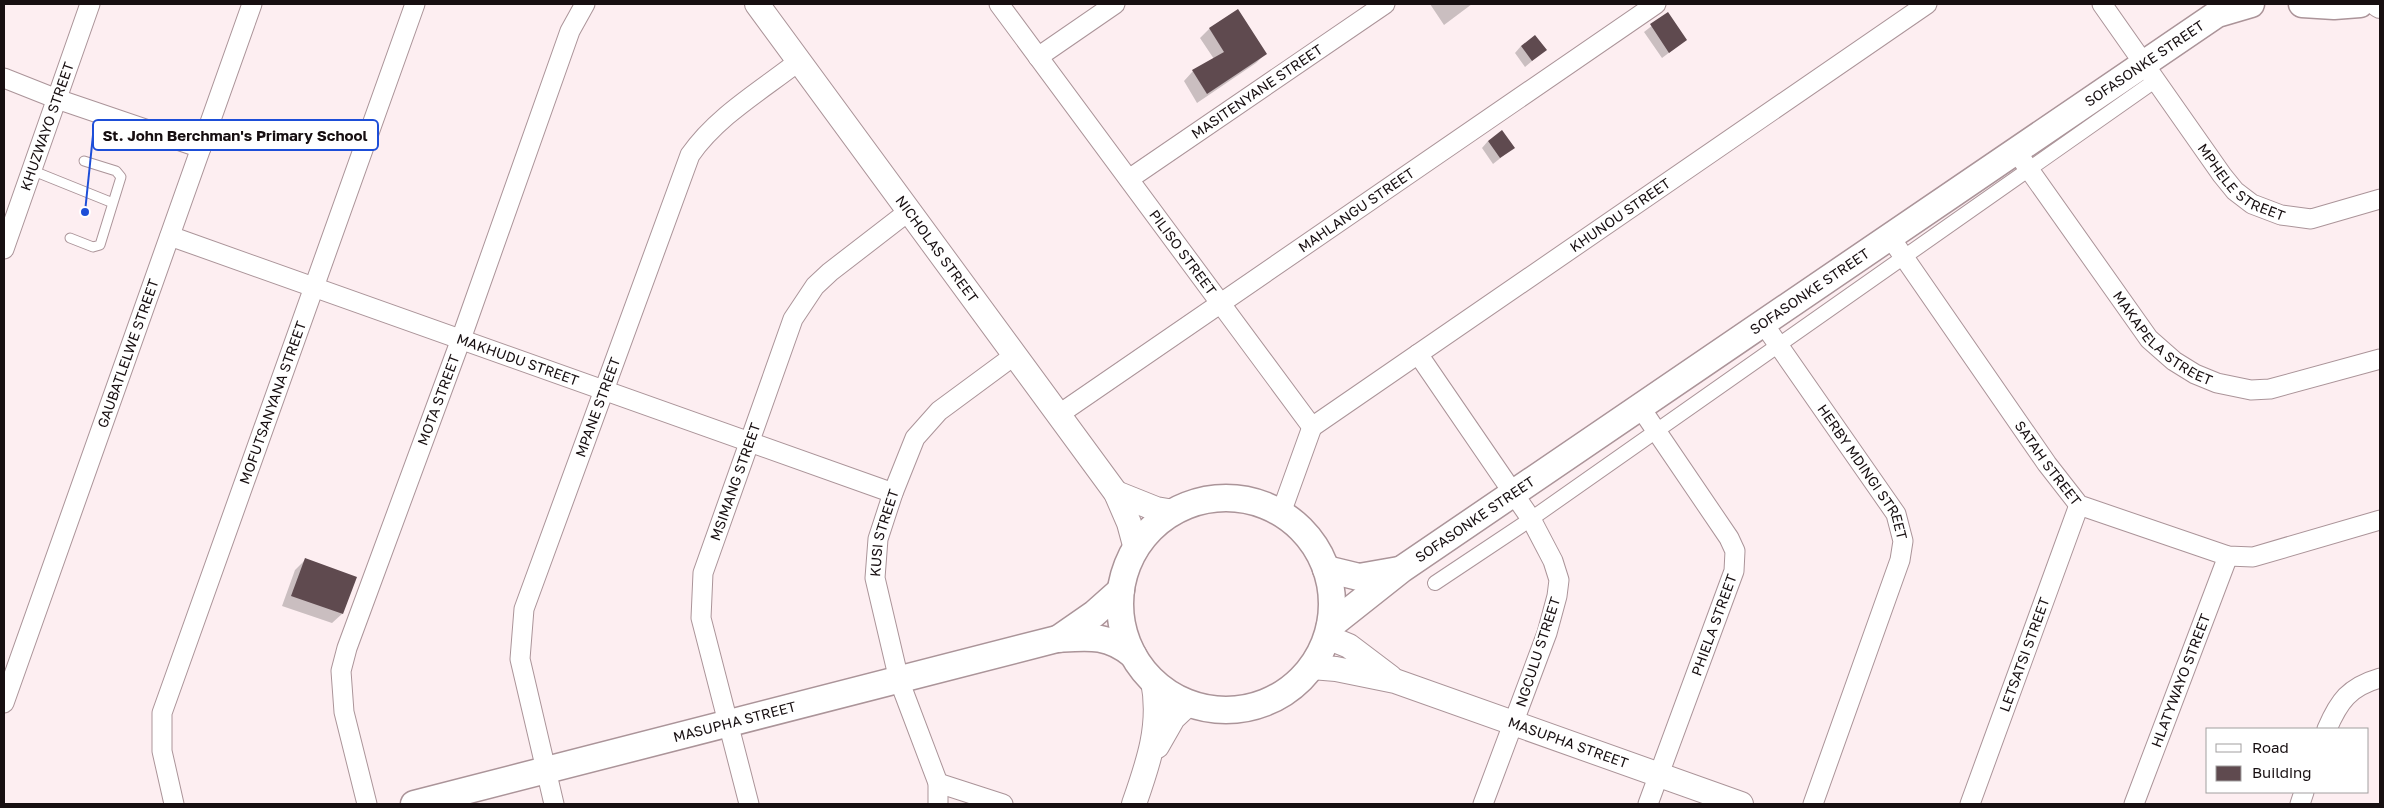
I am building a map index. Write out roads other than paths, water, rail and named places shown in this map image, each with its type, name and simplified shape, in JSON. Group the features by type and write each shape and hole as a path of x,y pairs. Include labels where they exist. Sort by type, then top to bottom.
{"main road":[{"name":"SOFASONKE STREET","path":"1328,631 1402,569 1763,324 1897,248 2149,72 2221,9 2251,4"},
{"path":"2302,4 2334,6 2360,4"},
{"name":"SOFASONKE STREET","path":"1228,498 1256,502 1282,513 1302,529 1318,550 1326,569 1332,600 1328,631 1312,667 1287,691 1256,706 1222,710 1189,703 1170,694 1153,682 1133,655 1124,634 1120,612 1121,590 1126,568 1136,549 1152,528 1174,512 1200,502 1228,498"},
{"name":"SOFASONKE STREET","path":"1326,569 1359,577 1389,574 1402,569"},
{"name":"MASUPHA STREET","path":"1057,639 1094,614 1121,590"},
{"name":"MASUPHA STREET","path":"414,804 1057,639 1101,638 1112,641 1133,655"}],"street":[{"name":"KHUZWAYO STREET","path":"4,249 90,4"},
{"name":"GAUBATLELWE STREET","path":"4,703 252,4"},
{"name":"MOFUTSANYANA STREET","path":"174,804 162,751 162,713 415,4"},
{"name":"MOTA STREET","path":"367,804 344,712 341,671 350,640 570,31 585,4"},
{"name":"NICHOLAS STREET","path":"757,4 1116,493 1129,523 1136,549"},
{"name":"PILISO STREET","path":"999,4 1312,427"},
{"path":"1038,57 1115,4"},
{"name":"MASITENYANE STREET","path":"1129,180 1385,4"},
{"name":"MAHLANGU STREET","path":"1058,414 1656,4"},
{"name":"KHUNOU STREET","path":"1312,427 1926,4"},
{"name":"MPHELE STREET","path":"2102,4 2222,174 2235,191 2252,204 2281,214 2311,218 2380,199"},
{"name":"MPANE STREET","path":"554,804 520,659 524,610 690,155 700,141 719,123 799,61"},
{"path":"4,78 57,99 201,148"},
{"name":"MAKAPELA STREET","path":"2023,160 2148,339 2174,361 2195,374 2233,387 2251,390 2270,389 2380,359"},
{"name":"MSIMANG STREET","path":"749,804 730,723 713,668 701,618 703,573 748,441 793,319 815,286 830,272 909,211"},
{"name":"MAKHUDU STREET","path":"170,236 893,493"},
{"path":"1436,583 1531,520 1778,345 1897,248"},
{"name":"SATAH STREET","path":"1897,248 2046,464 2080,505 2228,556 2253,557 2380,520"},
{"name":"HERBY MDINGI STREET","path":"1763,324 1896,514 1903,541 1900,560 1813,804"},
{"name":"NGCULU STREET","path":"1418,354 1531,520 1553,561 1559,580 1557,596 1547,633 1483,804"},
{"name":"KUSI STREET","path":"938,783 899,680 875,578 878,539 893,493 915,438 939,411 1015,355"},
{"name":"PHIELA STREET","path":"1640,407 1729,538 1736,560 1734,571 1648,804"},
{"path":"1282,513 1312,427"},
{"path":"1116,493 1156,509 1174,512"},
{"name":"LETSATSI STREET","path":"1970,804 2080,505"},
{"name":"HLATYWAYO STREET","path":"2134,804 2228,556"},
{"name":"MASUPHA STREET","path":"1328,631 1395,681"},
{"name":"MASUPHA STREET","path":"1312,667 1354,672 1395,681 1741,804"},
{"path":"2327,728 2335,710 2353,689 2380,678"},
{"name":"SOFASONKE STREET","path":"1151,756 1157,707 1153,682"},
{"name":"SOFASONKE STREET","path":"1134,804 1151,756 1173,718 1189,703"},
{"path":"938,804 938,783 1003,804"}],"lane":[{"path":"70,238 98,246 113,203 120,174 84,161"},
{"path":"32,170 113,203"}],"place":[{"name":"St. John Berchman's Primary School","path":"85,212"}]}
